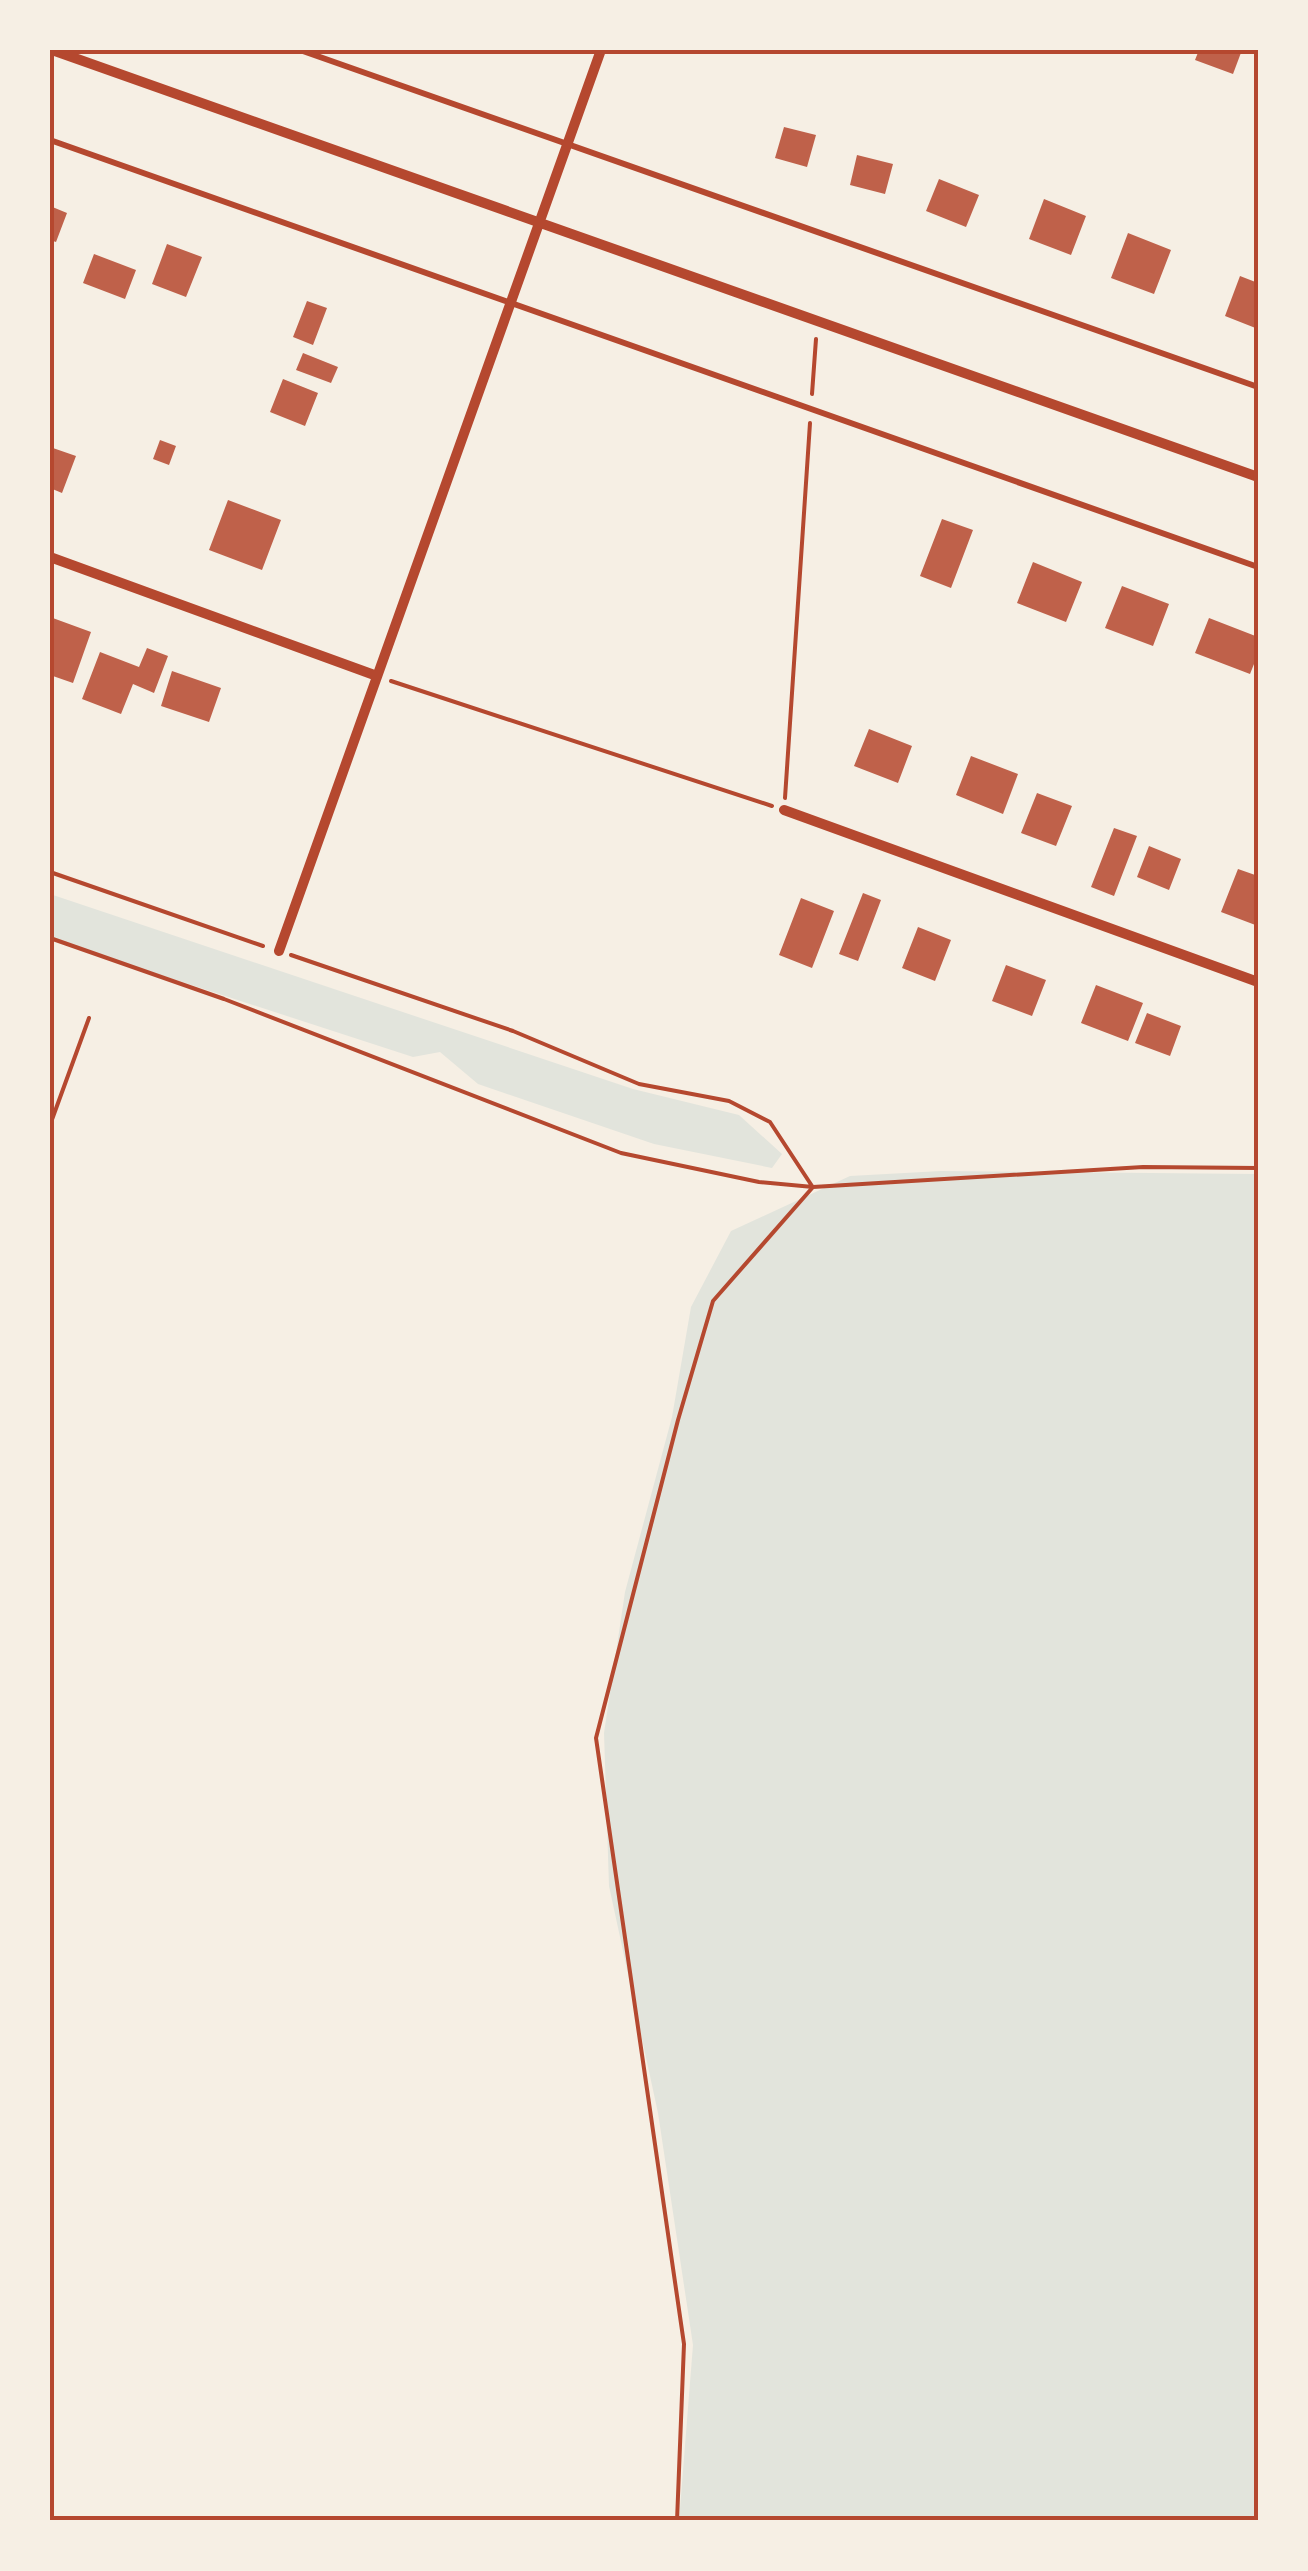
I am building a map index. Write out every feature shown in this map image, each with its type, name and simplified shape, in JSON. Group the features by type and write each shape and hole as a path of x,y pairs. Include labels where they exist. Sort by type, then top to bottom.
{"street":[{"path":"52,50 1258,476"},
{"path":"279,951 601,50"},
{"path":"50,557 377,676"},
{"path":"784,810 1258,982"}],"lane":[{"path":"300,50 1258,387"},
{"path":"50,140 1258,567"}],"path":[{"path":"377,676 784,810 817,321"},
{"path":"50,872 513,1031 639,1084 729,1101 770,1122 813,1186"},
{"path":"50,938 224,999 621,1152 759,1182 813,1186 1143,1167 1258,1168"},
{"path":"50,1125 89,1018"},
{"path":"677,2521 684,2344 596,1738 678,1420 713,1302 813,1186"}],"shaded area":[{"path":"50,894 633,1089 739,1115 782,1154 772,1168 654,1144 478,1084 440,1052 413,1057 50,939"},
{"path":"941,1171 1258,1174 1258,2521 679,2521 693,2345 658,2113 609,1886 604,1733 625,1592 672,1417 691,1307 731,1231 850,1176"}],"building":[{"path":"1199,50 1242,50 1233,74 1195,60"},
{"path":"784,127 816,135 807,167 775,158"},
{"path":"857,155 893,164 885,194 850,185"},
{"path":"939,179 979,195 966,227 926,211"},
{"path":"1044,199 1086,216 1071,255 1029,239"},
{"path":"50,206 67,213 56,242 50,240"},
{"path":"1128,233 1171,250 1154,294 1111,278"},
{"path":"167,244 202,257 186,297 152,284"},
{"path":"94,254 136,270 125,299 83,283"},
{"path":"1240,276 1258,283 1258,329 1225,316"},
{"path":"307,301 327,308 313,345 293,337"},
{"path":"303,353 338,367 331,383 296,370"},
{"path":"283,379 318,393 305,426 270,412"},
{"path":"160,440 176,446 169,465 153,459"},
{"path":"50,447 76,456 62,493 50,488"},
{"path":"228,500 281,520 262,570 209,550"},
{"path":"942,519 973,530 951,588 920,576"},
{"path":"1033,562 1082,582 1066,622 1017,603"},
{"path":"1122,586 1169,604 1153,646 1105,628"},
{"path":"50,617 91,632 73,683 50,675"},
{"path":"1209,618 1258,637 1258,654 1250,674 1195,653"},
{"path":"147,648 168,656 154,693 133,684 121,714 82,699 100,652 139,667"},
{"path":"172,671 221,688 209,722 161,706"},
{"path":"869,729 912,746 898,783 854,766"},
{"path":"971,756 1018,774 1003,814 956,795"},
{"path":"1037,793 1072,806 1056,846 1021,833"},
{"path":"1114,828 1137,836 1114,896 1091,887"},
{"path":"1149,846 1181,859 1169,890 1137,877"},
{"path":"1238,869 1258,876 1258,926 1221,912"},
{"path":"863,893 881,900 858,961 839,954"},
{"path":"801,898 834,911 812,968 779,955"},
{"path":"918,927 951,940 935,981 902,968"},
{"path":"1006,965 1046,980 1032,1016 992,1001"},
{"path":"1096,985 1143,1003 1128,1041 1081,1023"},
{"path":"1147,1013 1181,1026 1170,1056 1135,1043"}]}
